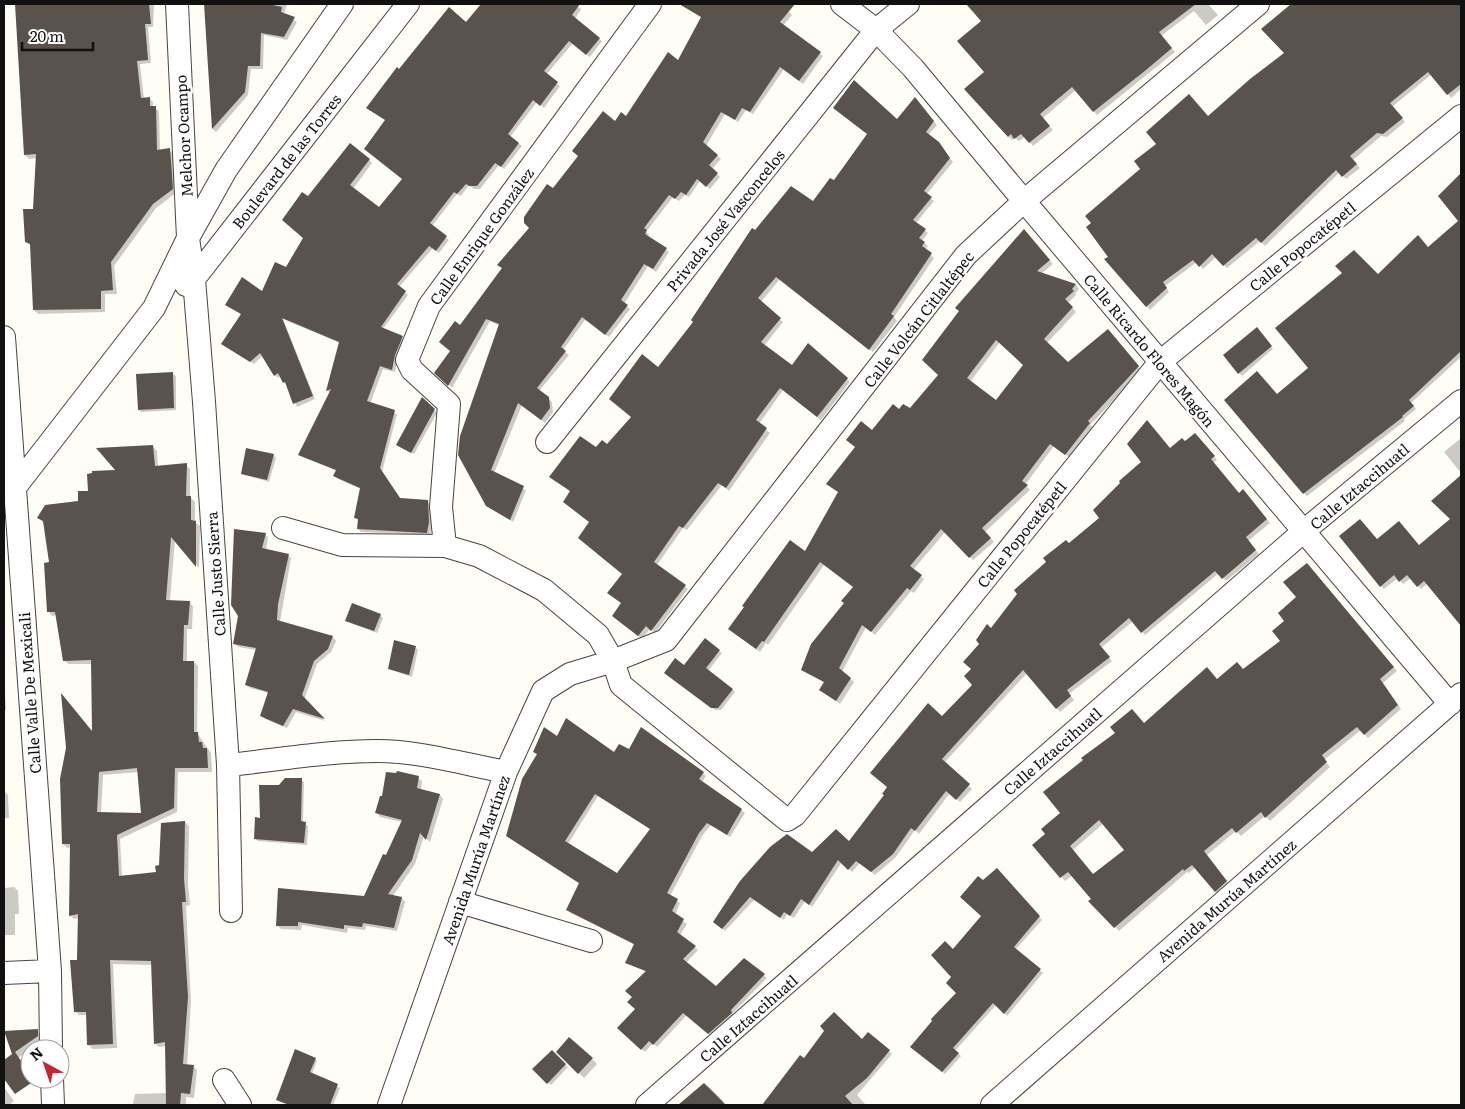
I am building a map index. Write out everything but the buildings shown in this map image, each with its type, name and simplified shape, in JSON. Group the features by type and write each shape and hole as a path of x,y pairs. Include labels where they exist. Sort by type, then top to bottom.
{"street":[{"name":"Melchor Ocampo","path":"177,4 188,238"},
{"name":"Boulevard de las Torres","path":"9,495 154,308 188,238 226,170 330,13 342,4"},
{"name":"Boulevard de las Torres","path":"154,308 194,279 408,4"},
{"name":"Calle Enrique González","path":"445,546 441,507 448,404 412,370 407,360 410,350 430,306 650,4"},
{"name":"Calle Ricardo Flores Magón","path":"842,4 876,30 913,68 1160,362 1305,530 1456,699"},
{"name":"Privada José Vasconcelos","path":"548,442 876,30 908,4"},
{"name":"Calle Volcán Citlaltépec","path":"613,661 666,640 966,255 1024,201 1258,4"},
{"name":"Calle Popocatépetl","path":"613,661 621,685 787,820 796,815 1160,362 1461,116"},
{"name":"Calle Justo Sierra","path":"188,238 194,279 228,765 231,911"},
{"name":"Calle Valle De Mexicali","path":"4,337 9,495 50,971 52,1039"},
{"name":"Calle Iztaccihuatl","path":"647,1105 1305,530 1461,401"},
{"path":"283,528 342,545 445,546 479,556 544,590 598,635 613,661"},
{"name":"Avenida Murúa Martínez","path":"389,1105 506,772 543,691 570,674 613,661"},
{"name":"Avenida Murúa Martínez","path":"992,1105 1456,699"},
{"path":"228,765 378,751 407,753 506,772"},
{"path":"460,902 590,941"},
{"path":"4,973 50,971"},
{"path":"224,1080 240,1105"},
{"path":"52,1089 53,1105"}]}
